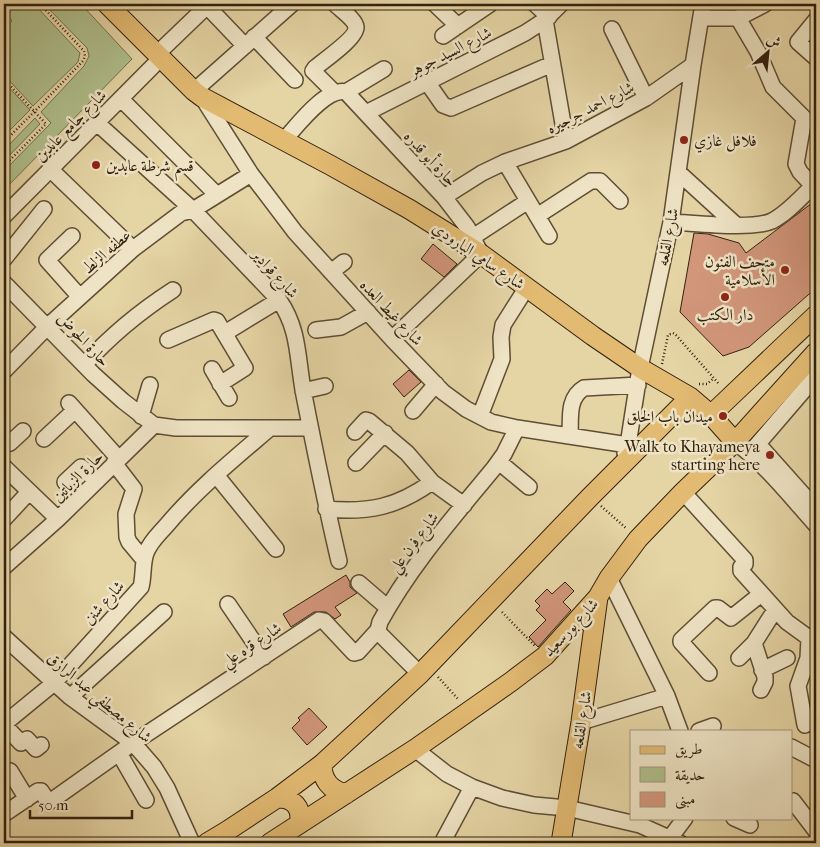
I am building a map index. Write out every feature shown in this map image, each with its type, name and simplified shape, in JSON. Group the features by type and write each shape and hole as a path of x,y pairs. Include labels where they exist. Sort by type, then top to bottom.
{"main road":[{"name":"شارع سامي البارودي","path":"110,5 198,94 477,245 639,376 690,389 711,415 748,446"},
{"path":"711,415 816,315"},
{"name":"شارع بورسعيد","path":"270,843 415,749 545,656 598,597 638,539 683,492 748,446 816,352"},
{"path":"207,843 228,831 322,764 424,670 619,468 690,389"},
{"name":"شارع القلعه","path":"561,843 581,722 598,597"},
{"path":"322,764 322,771 327,784 346,794"},
{"path":"276,798 288,799 298,807 301,818 299,824"}],"street":[{"path":"207,4 295,80"},
{"name":"شارع جامع عابدين","path":"4,216 121,99 207,4"},
{"name":"حارة أبو قدره","path":"335,4 354,22 356,26 353,36 313,71 366,113 444,196 467,227 477,245"},
{"path":"435,4 458,26"},
{"path":"443,36 490,4"},
{"path":"535,4 547,18 552,64 566,142"},
{"name":"شارع السيد جوهر","path":"366,113 525,33 547,18 561,4"},
{"path":"702,11 738,18 765,4"},
{"path":"198,94 286,5"},
{"name":"شارع القلعه","path":"619,468 628,444 639,376 671,222 702,11"},
{"path":"671,222 736,225 763,224 773,220 815,184 800,172 796,164 804,118 773,87 758,52 738,18"},
{"path":"816,20 798,42 816,58"},
{"path":"612,29 646,98"},
{"path":"427,82 443,105 451,108 552,64"},
{"name":"شارع احمد جرجيره","path":"444,196 482,173 505,162 566,142 646,98 693,65"},
{"path":"284,140 318,103 384,69"},
{"name":"شارع غيط العده","path":"198,94 251,174 295,232 332,272 376,314 392,339 443,392 466,409 491,422 517,428 628,444"},
{"path":"121,99 217,195"},
{"name":"شارع قوادير","path":"97,123 193,210 279,300 292,323 310,428 326,509 339,561"},
{"path":"505,162 549,236"},
{"path":"50,169 133,248"},
{"path":"678,172 736,225"},
{"name":"عطفه الزلط","path":"4,371 48,326 133,248 181,213 193,210 251,174"},
{"path":"537,216 591,181 600,182 620,201"},
{"path":"392,339 477,245 528,201"},
{"path":"4,259 44,209"},
{"path":"72,236 47,260 80,298"},
{"path":"332,272 344,262"},
{"name":"حارة الحوض","path":"4,283 122,401 154,425"},
{"path":"480,416 502,359 501,337 503,325 527,287"},
{"path":"84,364 122,326 172,290"},
{"path":"225,333 279,300"},
{"path":"316,330 341,327 376,314"},
{"path":"168,340 214,320 217,321 245,368 220,384"},
{"path":"212,369 229,398"},
{"path":"570,436 573,397 577,392 584,388 639,376"},
{"path":"413,411 436,384"},
{"path":"140,416 150,385"},
{"path":"814,385 748,446 767,469 811,503 816,525"},
{"path":"303,391 325,386"},
{"path":"44,439 72,406 116,461 134,489 126,514 127,537 144,560"},
{"path":"355,432 368,420 406,453 432,482 464,505"},
{"path":"154,425 170,428 310,428"},
{"name":"حارة الزياتين","path":"5,472 58,519 154,425"},
{"name":"شارع شنن","path":"4,724 54,683 141,587 144,578 144,560 150,544 178,511 270,428"},
{"name":"شارع فرن علي","path":"378,630 380,622 408,576 431,544 498,462 517,428"},
{"path":"4,440 10,444 23,431"},
{"path":"356,462 385,433"},
{"path":"498,462 528,487"},
{"path":"65,482 81,467 97,481"},
{"path":"216,475 276,549"},
{"path":"326,509 349,511 372,509 400,501 432,482"},
{"path":"4,519 29,492"},
{"path":"683,492 745,560 741,571 775,610 787,622 813,636 812,660 798,686 805,725"},
{"path":"4,567 58,519"},
{"path":"610,578 667,696 680,730"},
{"path":"359,583 388,608"},
{"path":"709,673 681,641 715,608 718,608 732,618 761,594"},
{"path":"228,604 264,656"},
{"path":"739,658 754,643 775,610"},
{"path":"70,697 164,612"},
{"name":"شارع قره علي","path":"27,799 40,790 47,800 51,800 133,743 320,620 324,621 354,653 358,652 378,630"},
{"path":"378,630 380,634 424,670"},
{"name":"شارع مصطفي عبد الرازق","path":"4,637 70,697 133,743 154,767 167,788 192,843"},
{"path":"754,643 765,680 761,690"},
{"path":"762,670 786,658"},
{"path":"581,722 667,696"},
{"path":"4,724 20,742 27,739 36,749 41,744"},
{"path":"792,748 816,760"},
{"path":"415,749 446,774 472,787 502,798 534,805 567,808 640,826 675,841 684,820"},
{"path":"119,753 146,800"},
{"path":"4,814 27,799 10,771"},
{"path":"442,843 472,787"},
{"path":"793,801 816,831"},
{"path":"739,820 750,825"}],"path":[{"path":"4,142 83,61 85,56 84,51 40,4"},
{"path":"4,79 46,124 4,166"},
{"path":"662,368 667,338 673,333 718,384"},
{"path":"690,389 714,379"},
{"path":"590,497 638,539"},
{"path":"490,601 545,656"},
{"path":"424,670 469,711"}],"green space":[{"path":"4,4 34,4 80,53 78,62 33,106 4,75 4,29 12,21 4,11"},
{"path":"44,4 81,4 132,59 4,190 4,171 51,123 41,112 84,66 89,56 87,48"},
{"path":"4,82 30,110 4,136"},
{"path":"35,118 40,124 4,161 4,150"}],"building":[{"path":"816,200 816,288 749,347 723,356 680,312 694,233 708,234 739,243 746,253"},
{"path":"433,244 457,264 444,277 421,259"},
{"path":"409,370 421,382 404,397 393,384"},
{"path":"346,575 350,582 350,587 357,593 335,607 341,615 335,619 326,612 314,612 291,627 283,614"},
{"path":"565,582 574,591 563,602 571,610 538,647 529,637 546,620 536,610 540,606 535,601 547,589 552,594"},
{"path":"309,708 327,727 307,745 292,728 300,720 298,718"}],"place":[{"name":"فلافل غازي","path":"684,140"},
{"name":"قسم شرطة عابدين","path":"96,165"},
{"name":"متحف الفنون الأسلامية","path":"785,270"},
{"name":"دار الكتب","path":"725,297"},
{"name":"ميدان باب الخلق","path":"723,416"},
{"name":"Walk to Khayameya starting here","path":"770,455"}]}
